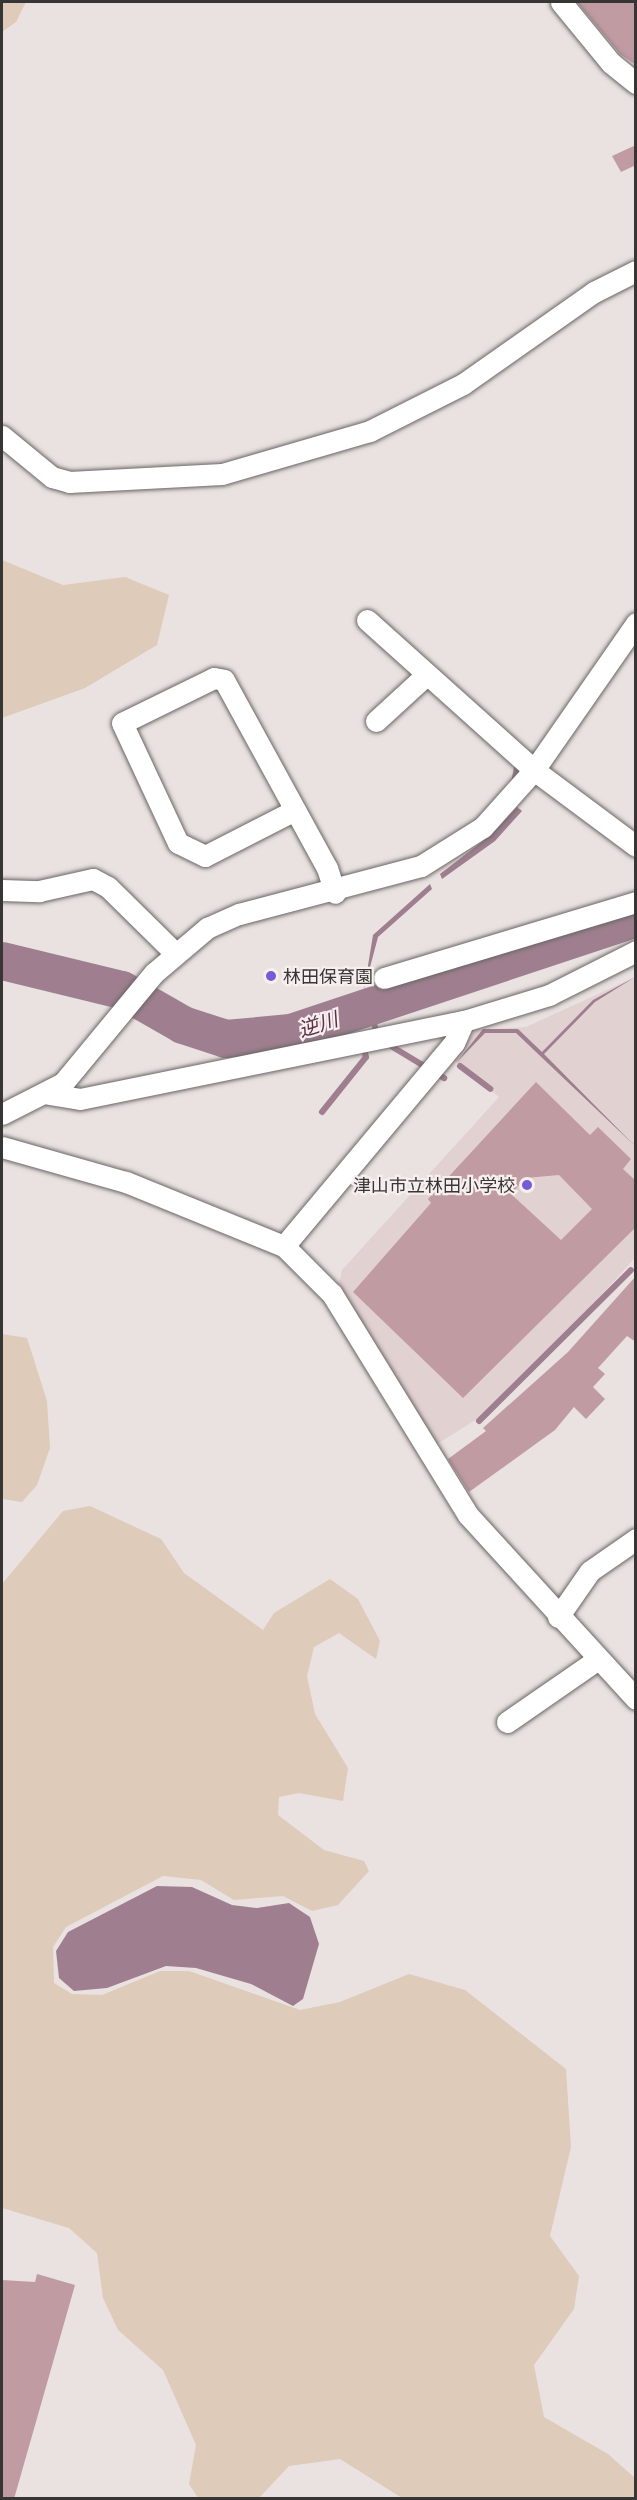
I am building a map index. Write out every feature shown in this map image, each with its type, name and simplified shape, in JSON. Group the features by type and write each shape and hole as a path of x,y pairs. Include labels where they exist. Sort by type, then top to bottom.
{"street":[{"path":"561,2 611,63 636,83"},
{"path":"2,436 52,477 69,482 222,474 370,431 463,384 594,292 636,271"},
{"path":"367,620 424,676 534,770 636,846"},
{"path":"2,1114 49,1094 174,952 239,914 335,893 421,866 454,848 508,805 636,623"},
{"path":"376,722 424,676"},
{"path":"295,810 205,856 178,843 122,723 214,678 224,680 295,810 335,893"},
{"path":"2,890 39,891 93,879 108,887 174,952"},
{"path":"384,978 636,902"},
{"path":"49,1094 80,1099 464,1020 549,995 636,951"},
{"path":"284,1246 454,1043 464,1020"},
{"path":"2,1148 126,1182 284,1246 332,1294 468,1515 558,1617 636,1699"},
{"path":"558,1617 590,1571 636,1539"},
{"path":"507,1722 598,1659"}],"shaded area":[{"path":"2,2 26,2 16,22 2,32"},
{"path":"2,560 63,585 125,577 169,595 157,645 85,688 2,718"},
{"path":"517,807 522,811 495,841 442,879 440,874 492,834"},
{"path":"430,884 432,889 378,937 364,990 373,935"},
{"name":"津山市立林田小学校","path":"635,977 635,1258 542,1360 477,1419 431,1448 338,1288 342,1270 499,1097 454,1060 476,1030 526,1027"},
{"path":"635,977 595,1002 544,1054 635,1146 516,1033 485,1033 456,1063 483,1029 518,1029 542,1052 593,1000"},
{"path":"2,1334 27,1338 47,1401 50,1448 37,1485 22,1502 2,1499"},
{"path":"90,1506 161,1539 184,1573 263,1630 274,1613 330,1579 358,1599 380,1641 376,1659 339,1633 314,1647 307,1676 315,1714 348,1768 343,1801 299,1793 279,1797 278,1815 324,1850 364,1861 369,1871 338,1905 312,1911 283,1896 234,1900 201,1880 163,1876 66,1927 53,1947 54,1983 72,1994 102,1995 160,1971 189,1971 300,2010 340,2002 409,1974 465,1990 566,2069 571,2147 550,2236 579,2276 574,2309 534,2365 544,2417 608,2454 635,2478 635,2498 402,2498 340,2459 289,2466 259,2498 198,2498 189,2484 196,2445 163,2370 118,2330 103,2298 97,2253 69,2228 2,2208 2,1584 63,1511"},
{"path":"157,1886 192,1887 232,1905 257,1908 289,1903 310,1917 319,1944 303,1999 293,2006 251,1984 196,1968 166,1966 107,1988 74,1991 59,1978 56,1951 68,1932"}],"building":[{"path":"577,2 636,2 636,65 620,54"},
{"path":"636,145 636,165 621,172 612,156"},
{"path":"536,1082 590,1135 598,1127 631,1159 623,1169 636,1181 636,1227 463,1398 353,1292 431,1203 428,1199","holes":["559,1175 592,1209 561,1240 511,1194 526,1178"]},
{"path":"636,1276 636,1342 627,1336 598,1368 605,1374 593,1387 605,1399 586,1419 574,1407 555,1430 469,1492 448,1459 486,1431 483,1428 568,1352"},
{"path":"37,2274 75,2285 14,2499 2,2499 2,2280 35,2282"}],"waterway":[{"path":"514,783 517,767"},
{"name":"逆川","path":"2,961 122,990 183,1025 226,1039 291,1033 636,918"},
{"path":"368,999 375,1027"},
{"path":"386,1043 444,1078"},
{"path":"322,1112 366,1057 364,1049"},
{"path":"460,1066 490,1089"},
{"path":"479,1421 631,1270"}],"place":[{"name":"林田保育園","path":"271,976"},
{"name":"津山市立林田小学校","path":"527,1185"}]}
